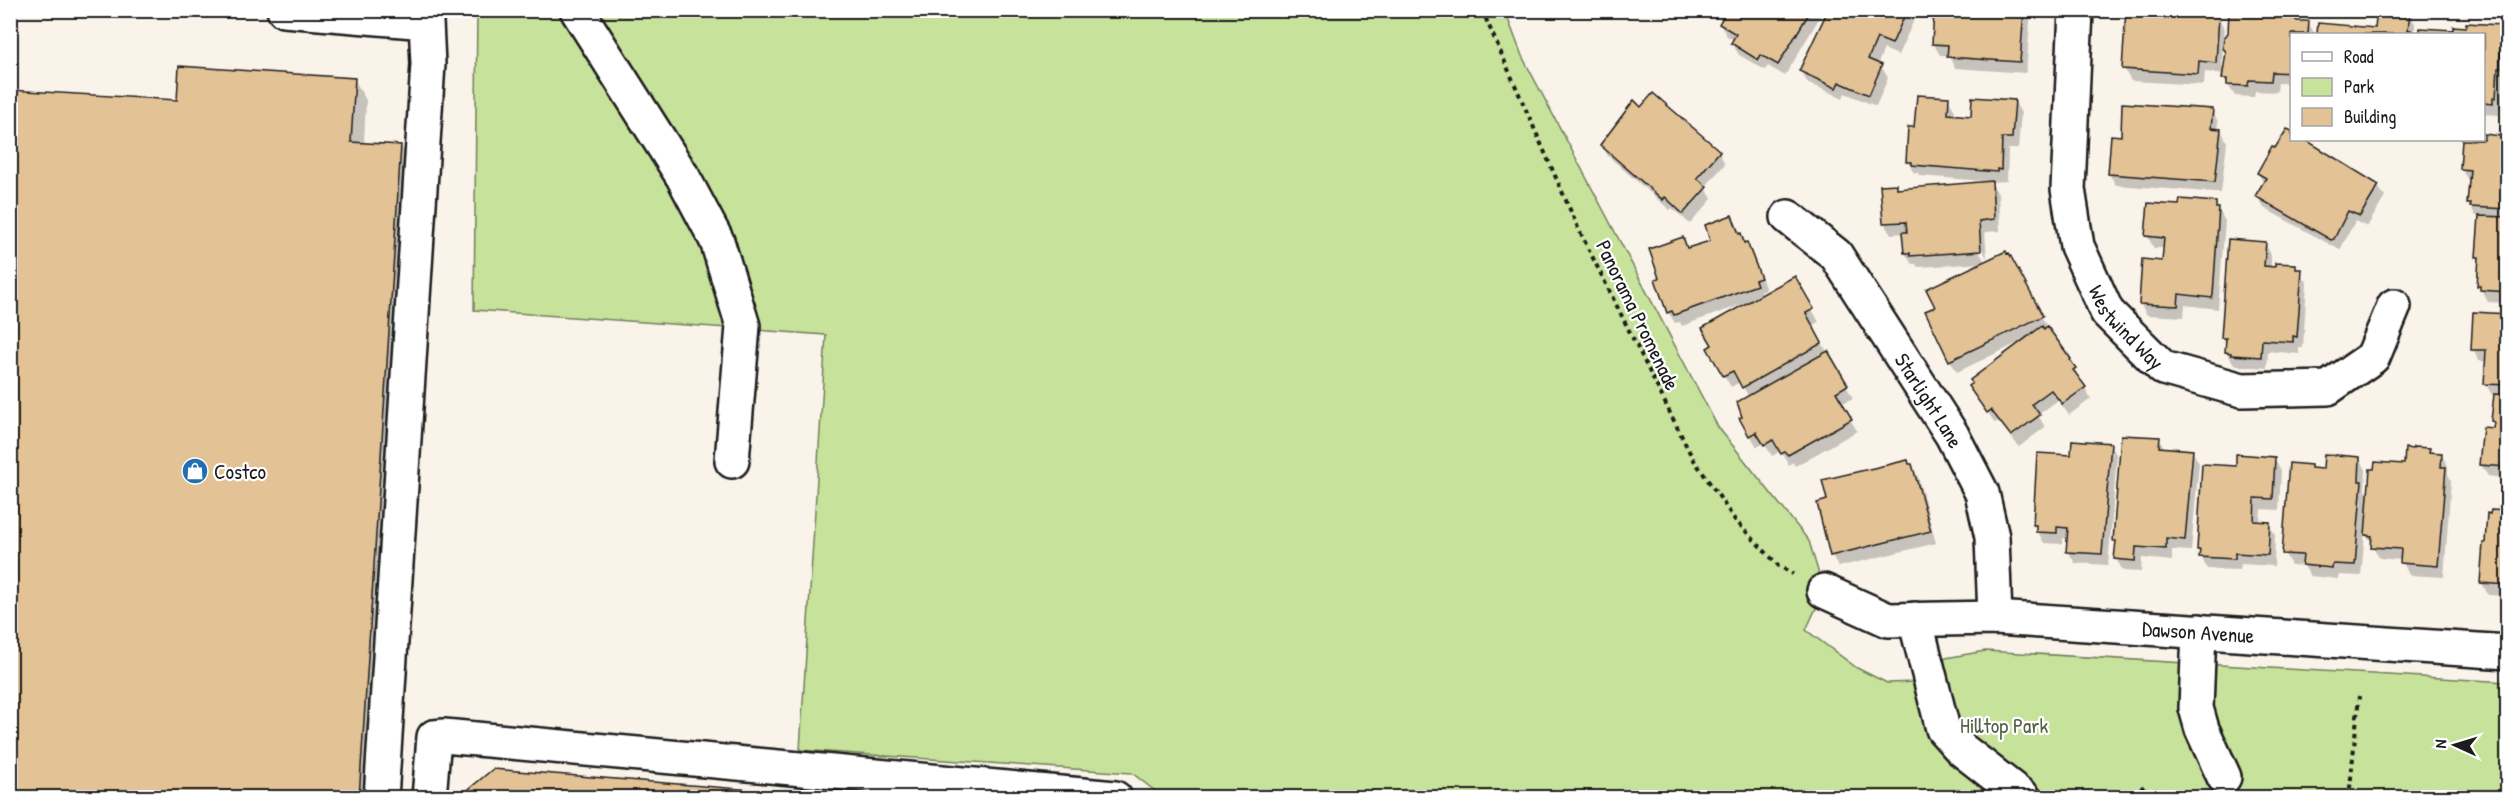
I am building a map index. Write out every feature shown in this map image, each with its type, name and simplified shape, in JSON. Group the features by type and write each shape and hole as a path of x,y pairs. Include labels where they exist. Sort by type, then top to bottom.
{"street":[{"path":"284,10 426,21 428,64 381,798"},
{"path":"577,10 683,177 717,241 743,326 732,461"},
{"name":"Westwind Way","path":"2076,10 2068,189 2077,246 2107,312 2163,368 2242,390 2328,388 2373,357 2394,306"},
{"name":"Starlight Lane","path":"1788,217 1836,255 1952,435 1977,483 1982,493 1992,537 1995,618"},
{"path":"1824,591 1901,619 1943,729 1961,749 2024,798"},
{"name":"Dawson Avenue","path":"1901,619 1995,618 2508,652"},
{"path":"2199,631 2196,708 2202,729 2224,777"},
{"path":"429,798 434,737 444,736 1115,798"}],"path":[{"name":"Panorama Promenade","path":"1482,10 1580,230 1692,457 1735,520 1779,566 1824,591"},
{"path":"2349,798 2359,696"},
{"path":"2141,786 2152,798"}],"green space":[{"name":"Hilltop Park","path":"477,11 1505,11 1522,56 1718,427 1809,541 1824,591 1806,630 1857,668 1887,683 1917,682 1946,658 1985,651 2507,682 2507,797 1164,798 1132,773 800,750 826,335 474,310"}],"building":[{"path":"1727,10 1811,10 1778,65 1761,55 1758,60 1731,43 1736,34 1719,24"},
{"path":"1828,10 1907,10 1892,44 1877,38 1868,59 1882,65 1869,95 1839,82 1836,88 1799,71"},
{"path":"1934,10 2024,10 2020,62 1947,57 1948,45 1932,44"},
{"path":"2126,10 2219,15 2216,63 2199,61 2198,74 2122,69"},
{"path":"2229,10 2252,10 2252,13 2275,15 2275,18 2293,17 2297,21 2309,21 2308,33 2290,33 2290,73 2272,72 2271,81 2249,80 2248,86 2227,85 2227,79 2222,79 2226,52 2223,48 2224,38 2228,33"},
{"path":"2377,10 2410,11 2408,30 2411,30 2410,33 2317,33 2318,23 2375,28"},
{"path":"2466,23 2501,25 2500,68 2498,68 2496,98 2493,97 2493,104 2485,103 2485,33 2420,33 2420,28 2453,30 2453,26 2466,27"},
{"name":"Costco","path":"179,66 355,78 351,142 401,145 359,798 10,798 10,90 177,100"},
{"path":"1653,93 1720,151 1697,178 1707,187 1683,214 1665,197 1663,200 1600,145 1634,100 1641,107"},
{"path":"1917,95 1949,97 1948,114 1971,116 1972,97 2015,100 2012,138 2002,138 2001,170 1997,169 1997,172 1912,165 1912,162 1906,162 1908,127 1914,127"},
{"path":"2122,103 2213,109 2211,128 2221,129 2215,182 2108,174 2111,135 2121,136"},
{"path":"2287,129 2290,130 2290,141 2308,141 2379,185 2360,216 2348,211 2334,239 2331,240 2255,196 2266,178 2257,173 2272,146 2275,148"},
{"path":"2485,134 2508,137 2508,209 2470,207 2471,204 2467,204 2470,170 2460,169 2462,141 2485,141"},
{"path":"1992,181 1994,219 1979,221 1981,251 1910,256 1910,253 1904,253 1902,232 1907,232 1906,222 1883,223 1880,185 1897,184 1897,189"},
{"path":"2180,199 2216,202 2216,208 2219,208 2212,298 2179,294 2178,306 2139,304 2142,259 2162,261 2164,238 2145,236 2148,203 2179,205"},
{"path":"1732,215 1744,243 1747,242 1761,278 1755,280 1757,285 1674,315 1672,311 1667,313 1655,279 1659,278 1649,249 1683,237 1687,248 1710,241 1705,225"},
{"path":"2479,216 2508,217 2508,292 2480,290 2480,286 2477,286 2479,257 2476,257"},
{"path":"2228,239 2266,242 2264,266 2275,267 2275,263 2296,264 2296,269 2302,269 2297,337 2293,336 2293,342 2262,340 2261,357 2231,355 2225,352 2226,338 2221,338"},
{"path":"2006,251 2043,316 1949,361 1925,311 1935,307 1926,289"},
{"path":"1795,276 1814,309 1806,313 1822,343 1742,388 1733,371 1723,376 1707,348 1712,345 1702,328"},
{"path":"2473,312 2508,314 2508,385 2484,384 2486,350 2471,350"},
{"path":"2042,326 2044,329 2047,326 2071,359 2076,368 2073,370 2086,387 2062,404 2051,390 2032,404 2040,415 2011,436 1991,410 1987,413 1968,386 1972,383 1970,380"},
{"path":"1828,351 1848,385 1836,392 1852,419 1788,455 1785,452 1781,454 1773,440 1764,445 1756,432 1749,436 1739,418 1742,417 1737,402"},
{"path":"2494,394 2508,395 2508,467 2479,465 2483,427 2493,428 2494,422 2491,421"},
{"path":"2121,435 2160,437 2159,447 2193,450 2185,540 2166,538 2166,549 2136,547 2135,561 2114,559 2116,541 2113,541"},
{"path":"2072,440 2111,443 2102,554 2066,552 2068,528 2057,527 2057,533 2036,532 2036,525 2033,525 2037,453 2071,455"},
{"path":"2413,447 2430,448 2429,452 2442,453 2441,467 2446,467 2438,566 2400,563 2401,549 2371,547 2372,536 2365,535 2370,469 2374,469 2375,462 2404,464 2405,448 2413,449"},
{"path":"2236,454 2275,457 2273,499 2255,498 2254,521 2270,522 2268,555 2235,553 2235,559 2199,557 2200,550 2197,550 2202,464 2236,466"},
{"path":"2324,454 2360,457 2359,481 2362,481 2355,565 2333,564 2332,568 2302,565 2303,555 2282,554 2289,463 2311,465 2311,468 2323,469"},
{"path":"1908,460 1909,464 1912,464 1931,531 1830,556 1817,503 1827,500 1822,480"},
{"path":"2502,475 2508,476 2508,506 2499,506"},
{"path":"2491,510 2508,511 2508,585 2480,583 2487,513 2490,514"},
{"path":"493,769 851,798 458,798"}],"place":[{"name":"Costco","path":"195,471"}]}
